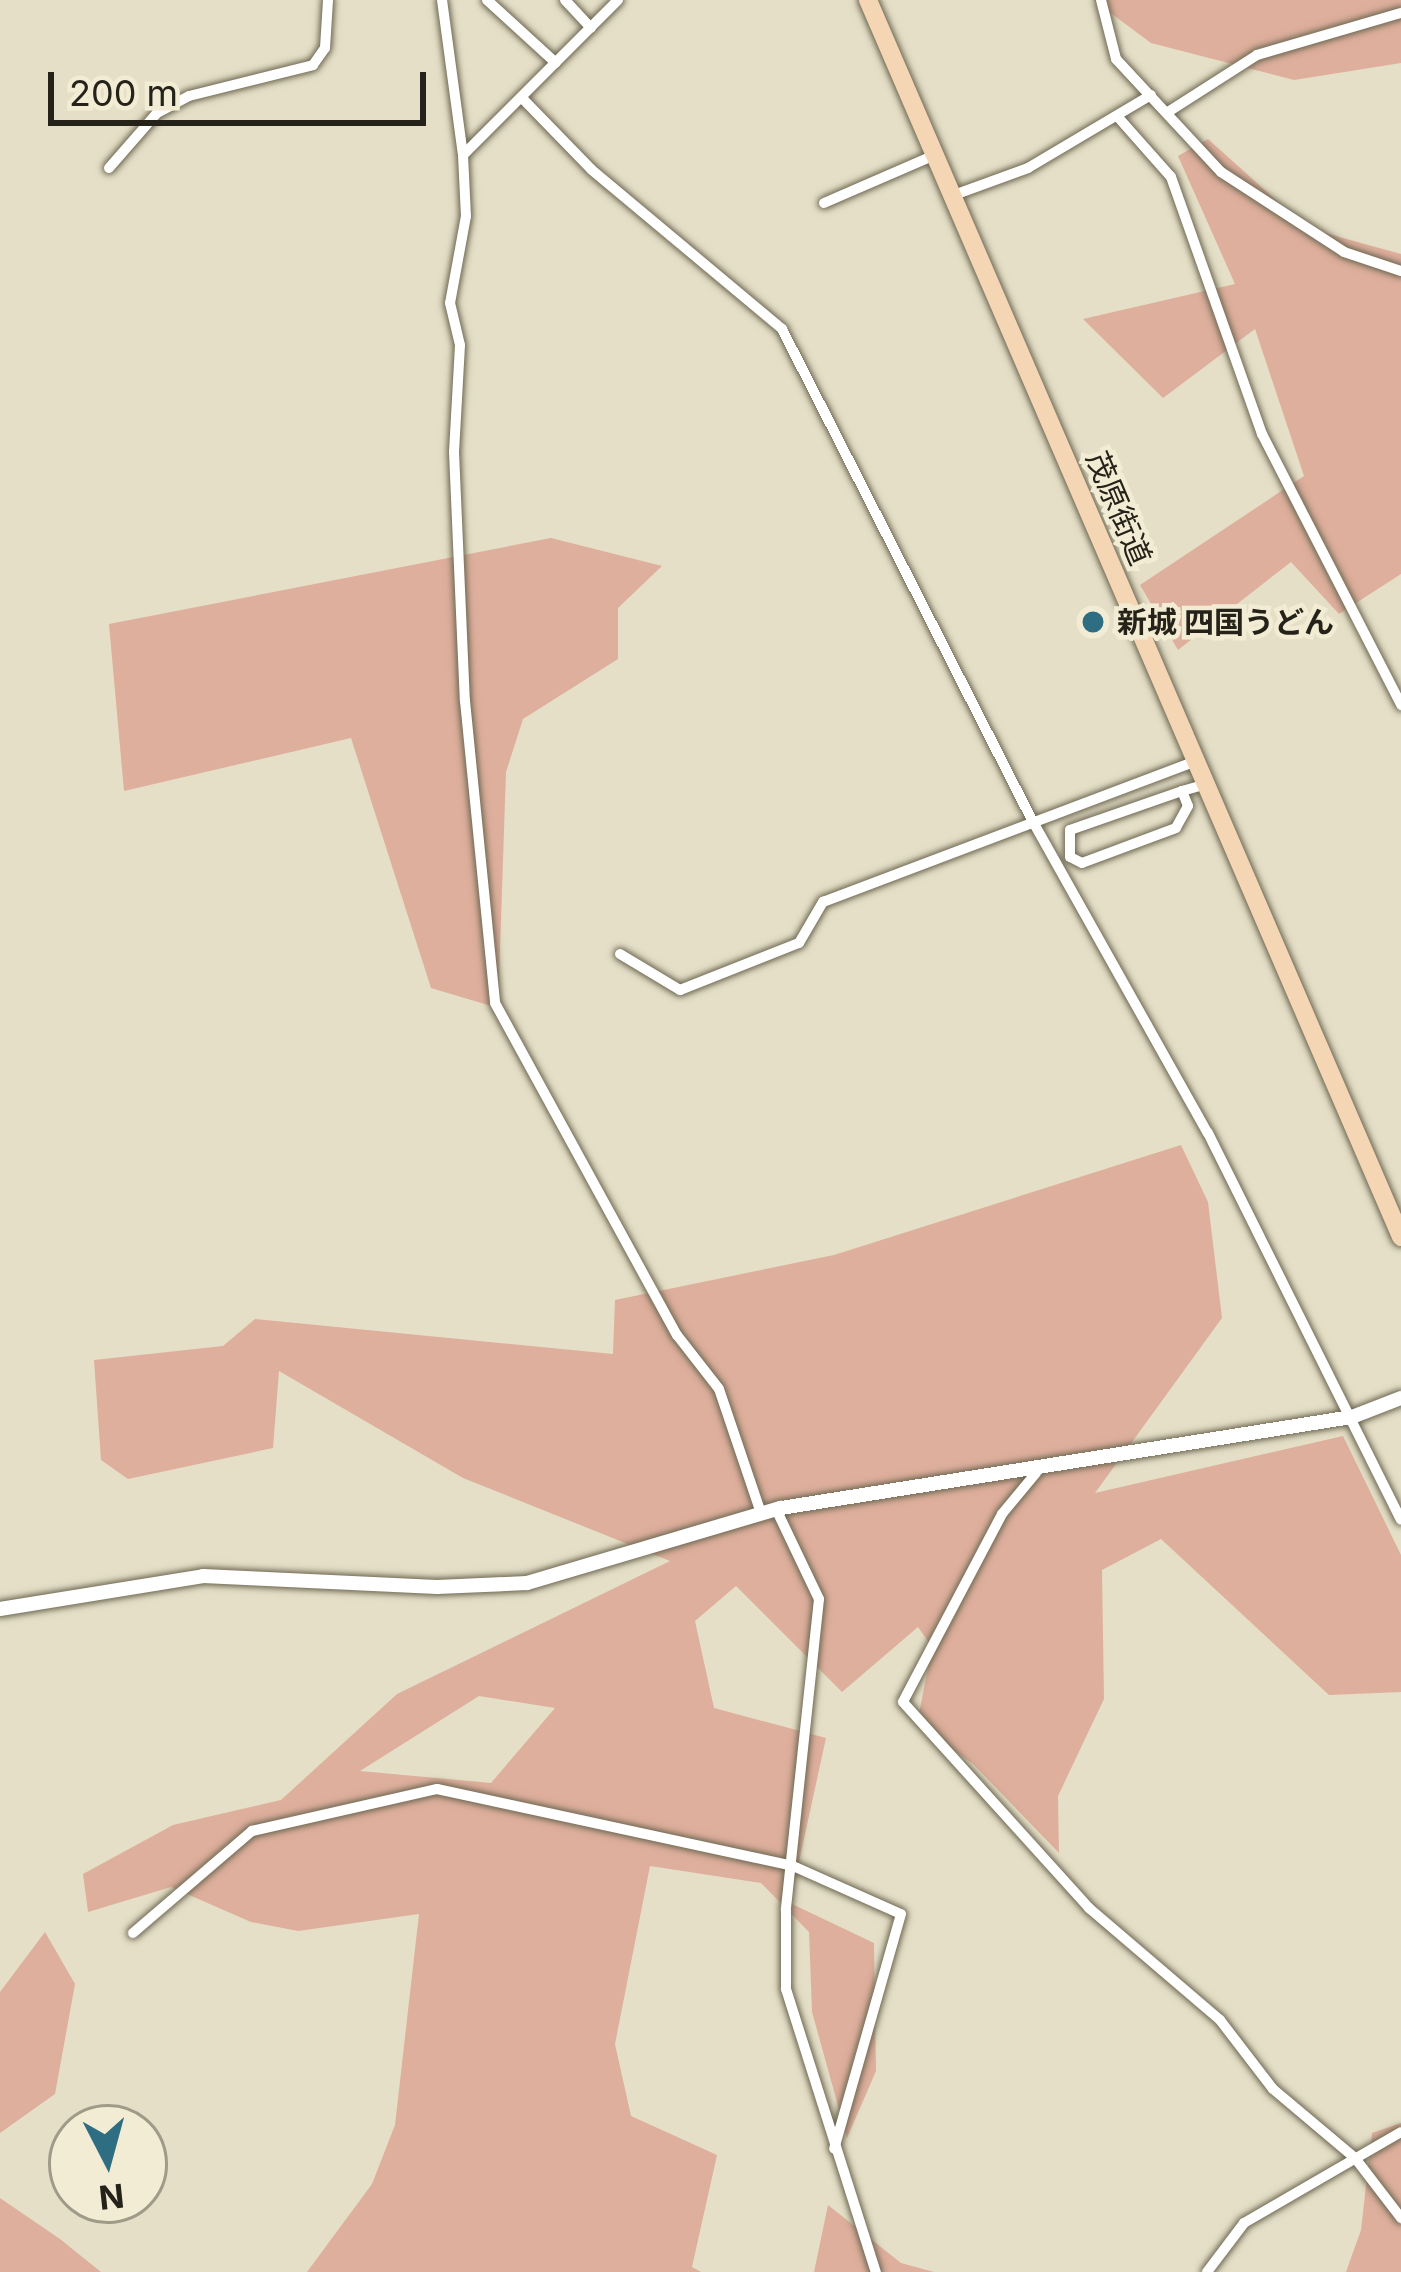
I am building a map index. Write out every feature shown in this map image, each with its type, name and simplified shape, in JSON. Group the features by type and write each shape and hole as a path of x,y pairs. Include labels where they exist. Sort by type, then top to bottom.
{"main road":[{"name":"茂原街道","path":"868,0 1401,1237"}],"street":[{"path":"109,168 157,113 189,96 313,64 325,48 328,0"},
{"path":"442,0 463,154 466,216 450,303 460,345 457,543 495,1003 677,1335 718,1389 768,1511 819,1599 786,1989 833,2150 876,2272"},
{"path":"487,0 556,63"},
{"path":"565,0 591,28"},
{"path":"463,154 618,0"},
{"path":"1101,0 1117,59 1221,172 1345,252 1401,271"},
{"path":"1168,112 1257,55 1401,13"},
{"path":"954,195 1028,168 1151,95"},
{"path":"522,98 592,170 782,328 1032,820 1208,1133 1401,1520"},
{"path":"1117,116 1171,176 1262,434 1401,705"},
{"path":"824,203 934,155"},
{"path":"620,954 680,990 800,943 823,902 1193,762"},
{"path":"1182,791 1189,806 1176,828 1082,863 1070,856 1070,830 1182,791 1203,784"},
{"path":"0,1609 202,1576 459,1588 527,1583 768,1511 1036,1473 1352,1417 1401,1398"},
{"path":"1036,1473 1001,1514 903,1702 1089,1908 1220,2020 1273,2089 1354,2158 1401,2218"},
{"path":"134,1933 252,1831 436,1789 793,1866 901,1915 833,2150"},
{"path":"1207,2272 1244,2223 1401,2132"}],"shaded area":[{"path":"1093,0 1401,0 1401,63 1294,80 1151,43"},
{"path":"1208,139 1307,228 1401,254 1401,574 1339,614 1291,562 1178,650 1140,585 1304,476 1255,329 1163,398 1083,319 1235,284 1178,156"},
{"path":"551,538 662,566 618,608 618,659 523,719 506,772 498,1008 431,988 351,738 124,791 109,624"},
{"path":"1181,1145 1208,1202 1222,1318 1095,1493 1343,1436 1401,1555 1401,1692 1329,1695 1161,1539 1102,1570 1104,1699 1058,1796 1059,1853 973,1764 917,1724 932,1647 918,1627 842,1692 736,1586 695,1621 714,1708 826,1738 790,1903 874,1943 876,2071 847,2138 812,2012 809,1932 761,1883 650,1866 615,2044 631,2116 717,2155 692,2267 701,2272 307,2272 372,2184 395,2125 419,1914 298,1931 251,1922 171,1887 88,1912 83,1874 173,1825 281,1800 397,1694 670,1561 463,1478 279,1371 273,1448 128,1479 101,1460 94,1360 223,1346 255,1319 613,1354 615,1300 834,1255","holes":["479,1696 555,1708 491,1783 360,1771"]},
{"path":"45,1932 75,1984 55,2094 0,2133 0,1992"},
{"path":"1401,2123 1401,2272 1346,2272 1361,2230 1372,2133"},
{"path":"0,2198 60,2239 101,2272 0,2272"},
{"path":"828,2205 901,2263 934,2272 814,2272"}],"place":[{"name":"新城 四国うどん","path":"1093,622"}]}
